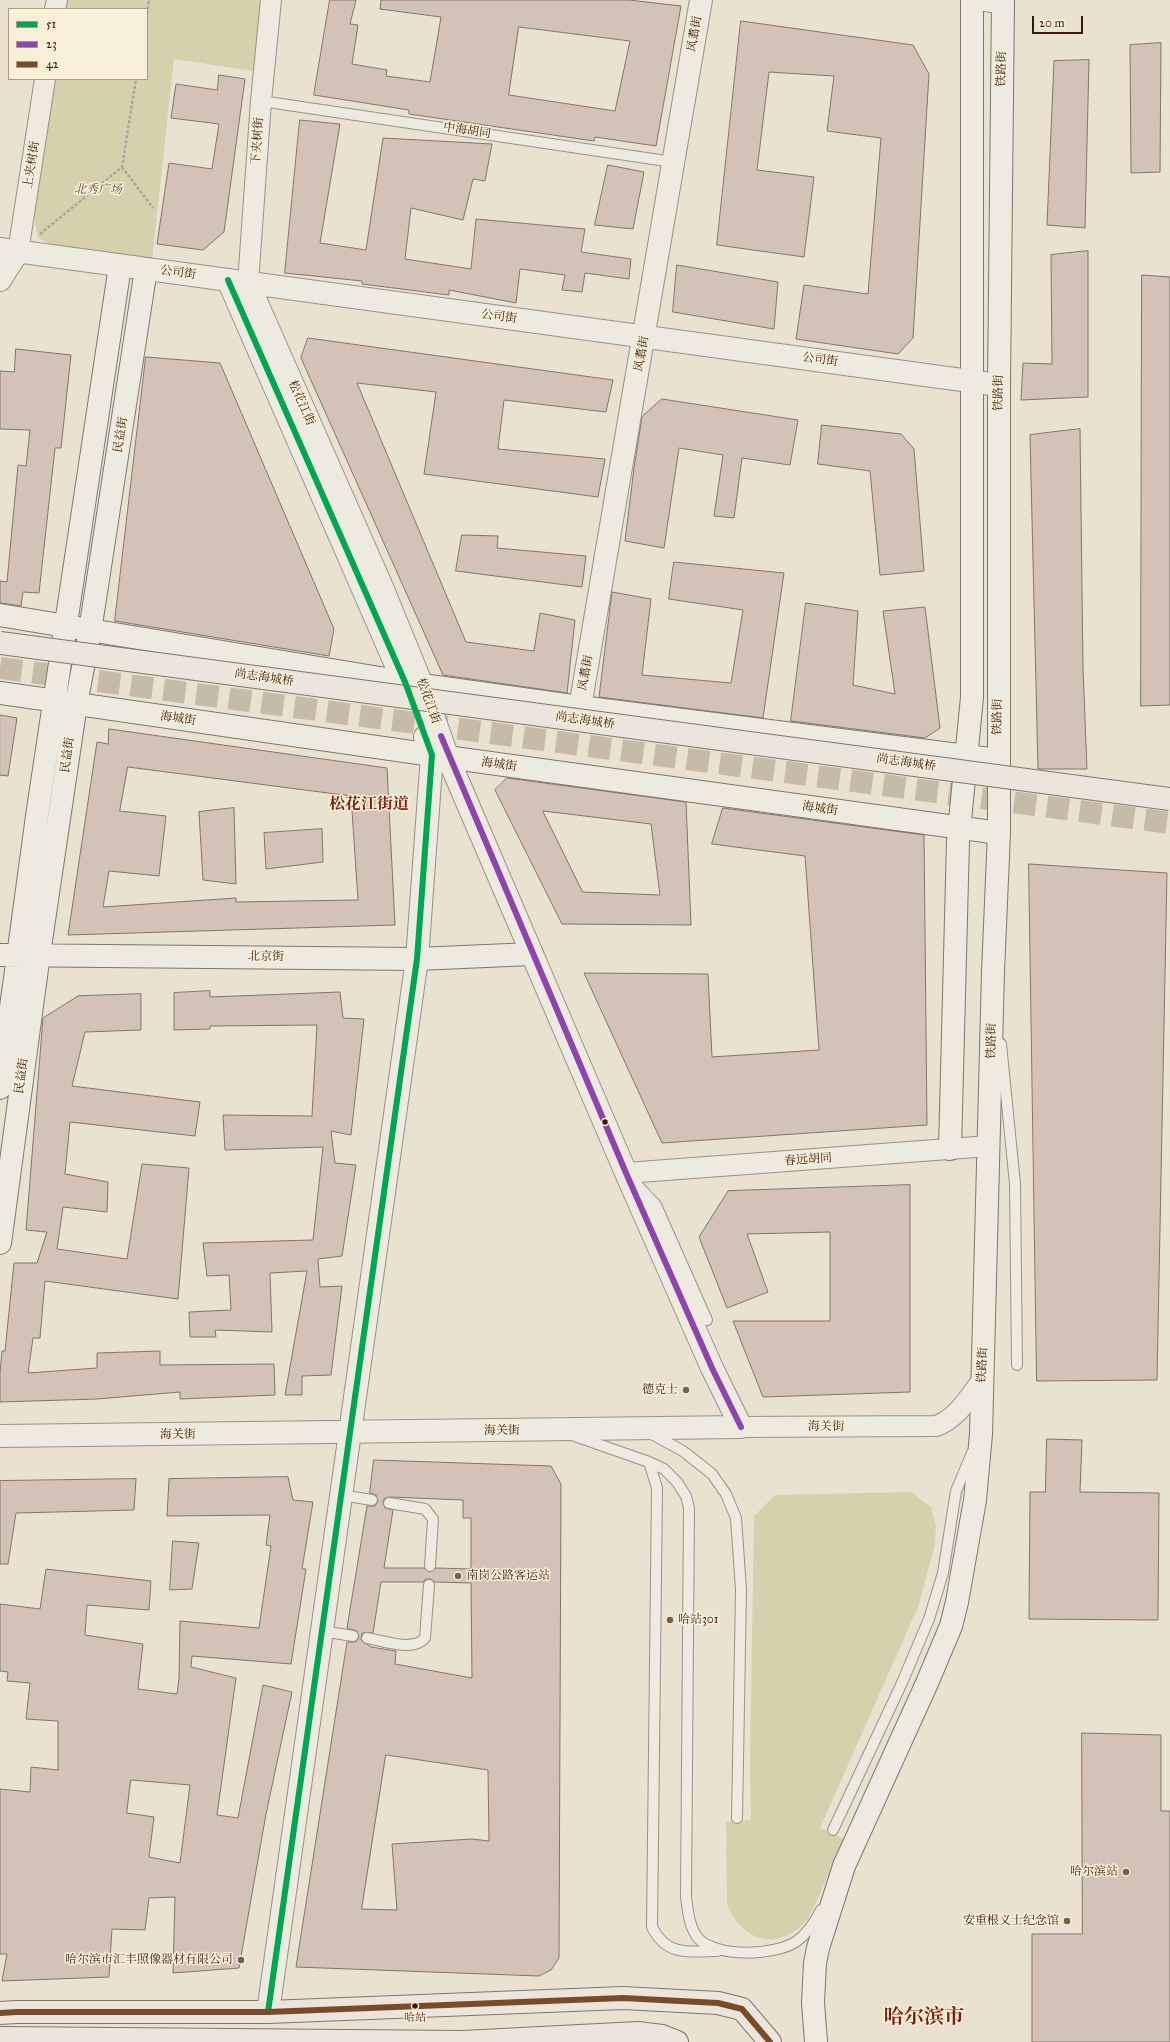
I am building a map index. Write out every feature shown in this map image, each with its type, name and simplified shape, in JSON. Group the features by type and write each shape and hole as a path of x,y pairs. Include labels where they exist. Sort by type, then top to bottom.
{"main road":[{"name":"凤翥街","path":"580,707 645,337 700,0"},
{"path":"950,1149 959,828 972,697 972,0"},
{"name":"铁路街","path":"816,2042 813,2003 815,1963 826,1920 844,1866 928,1683 951,1626 957,1602 974,1500 981,1434 993,972 999,833 999,385 1003,2"},
{"path":"0,280 9,251"},
{"name":"公司街","path":"9,251 999,385"},
{"name":"民益街","path":"65,703 66,626 120,266"},
{"name":"民益街","path":"0,1088 19,954 65,703 90,631 146,269"},
{"name":"松花江街","path":"238,281 382,587 440,756 532,954 712,1368 741,1427"},
{"path":"0,615 90,631 414,683 580,707 998,760"},
{"name":"尚志海城桥","path":"0,643 1170,799"},
{"name":"海城街","path":"0,693 440,756 999,833"},
{"path":"268,2012 417,959 440,756"},
{"name":"民益街","path":"0,1243 19,954"},
{"name":"北京街","path":"19,954 417,959 532,954"},
{"name":"海关街","path":"0,1436 350,1433 741,1427"},
{"path":"5,2012 268,2012 623,1998 652,2001 718,2003 742,2009 770,2042"},
{"path":"463,2042 552,2039 638,2033 662,2036 677,2042"},
{"path":"0,2041 23,2037"},
{"path":"0,2038 466,2042"}],"street":[{"name":"下夹树街","path":"238,281 261,101 271,0"},
{"path":"978,0 1003,2"},
{"name":"上夹树街","path":"9,251 45,80"},
{"name":"春远胡同","path":"626,1173 989,1146"},
{"name":"海关街","path":"741,1427 936,1426 945,1423 954,1416 982,1379"}],"lane":[{"name":"中海胡同","path":"261,101 673,162"},
{"path":"993,972 1015,1184 1017,1365"},
{"path":"626,1173 656,1205 707,1320"},
{"path":"643,1429 683,1451 712,1474 726,1494 736,1518 741,1590 737,1818"},
{"path":"557,1430 649,1462 664,1470 677,1482 686,1496 689,1508 686,1897 692,1930 704,1943 722,1951"},
{"path":"833,1830 929,1619 943,1573 956,1491 981,1434"},
{"path":"649,1462 656,1488 652,1927 657,1937 666,1946 685,1952 763,1952 777,1950 796,1942 806,1933 815,1921 844,1866"},
{"path":"342,1495 372,1500"},
{"path":"389,1503 425,1509 430,1513 433,1519 430,1566"},
{"path":"367,1638 412,1646 421,1643 425,1638 428,1586"},
{"path":"322,1631 353,1636"}],"path":[{"path":"9,251 122,167 136,80"},
{"path":"122,167 153,208"}],"green space":[{"name":"北秀广场","path":"62,0 265,0 253,71 174,59 152,260 56,247 38,238 33,212 51,80 148,80 148,8 61,8"},
{"path":"911,1492 931,1507 936,1526 935,1545 918,1607 820,1828 844,1839 811,1914 801,1926 790,1934 778,1939 766,1939 754,1936 743,1929 734,1918 727,1904 726,1822 751,1820 750,1761 754,1516 775,1495"}],"building":[{"path":"330,0 356,0 350,24 358,25 352,64 387,70 386,76 430,82 441,17 380,9 381,0 629,0 681,6 656,146 595,137 594,141 409,114 409,110 314,95","holes":["519,27 630,41 615,111 509,95"]},
{"path":"741,21 913,45 929,74 913,338 898,354 796,339 804,285 868,294 881,138 827,131 834,76 769,72 757,170 814,177 804,257 717,245"},
{"path":"1161,43 1160,172 1131,173 1130,45"},
{"path":"1089,60 1085,228 1047,225 1054,61"},
{"path":"219,75 245,79 224,232 203,250 157,244 169,163 212,169 219,124 171,118 176,84 217,90"},
{"path":"300,120 340,124 320,243 366,250 383,138 492,144 485,181 473,179 463,220 411,208 405,259 471,269 476,219 585,229 581,252 631,259 629,279 585,273 582,292 562,290 565,275 520,269 516,303 449,290 449,295 362,284 362,281 285,273"},
{"path":"608,165 644,172 633,229 595,225"},
{"path":"1088,251 1088,397 1021,400 1023,363 1052,364 1051,255"},
{"path":"677,265 778,282 774,329 673,312"},
{"path":"1142,275 1170,277 1170,705 1141,706"},
{"path":"308,338 613,380 606,412 504,400 498,449 605,459 598,497 424,474 436,392 357,383 466,642 534,651 540,613 575,620 567,693 443,675 301,358"},
{"path":"16,349 71,355 61,448 55,448 39,593 23,592 21,606 0,603 0,581 7,582 18,465 26,466 30,430 0,429 0,371 14,372"},
{"path":"146,357 220,363 334,629 329,656 115,621"},
{"path":"662,399 798,420 790,465 742,458 734,518 714,516 723,455 679,448 664,548 625,541 642,417"},
{"path":"822,425 901,434 914,449 924,571 880,575 870,471 818,464"},
{"path":"1080,429 1083,669 1087,769 1038,769 1030,435"},
{"path":"462,535 498,536 497,548 586,556 582,587 456,571"},
{"path":"674,562 784,573 763,718 599,697 612,592 651,599 642,675 731,683 743,610 669,599"},
{"path":"806,603 858,611 853,685 895,694 883,611 925,607 940,728 925,738 791,721"},
{"path":"0,715 17,718 8,776 0,775"},
{"path":"109,729 387,768 395,925 68,935 97,742 108,744","holes":["128,767 351,796 358,900 236,902 236,898 103,907 109,871 159,876 166,816 120,811"]},
{"path":"507,778 686,802 691,925 562,924 495,790","holes":["543,811 651,824 660,895 583,892"]},
{"path":"234,808 236,884 203,880 199,812"},
{"path":"723,808 924,835 927,1125 662,1143 584,973 708,974 712,1057 819,1050 805,856 712,844"},
{"path":"322,829 323,862 266,869 264,833"},
{"path":"1029,864 1167,873 1157,1380 1037,1381"},
{"path":"210,991 210,997 340,992 343,1018 364,1019 351,1135 331,1131 335,1163 356,1165 342,1256 318,1259 320,1287 342,1286 331,1375 302,1376 302,1395 285,1395 307,1271 270,1273 272,1332 215,1330 216,1337 190,1337 189,1312 231,1310 229,1275 207,1276 203,1243 313,1240 323,1147 225,1150 223,1115 312,1116 317,1025 210,1026 210,1029 174,1030 174,993"},
{"path":"141,994 141,1030 85,1032 72,1086 200,1102 195,1136 70,1122 65,1174 108,1182 107,1212 63,1207 57,1249 127,1259 142,1164 189,1168 178,1299 45,1281 40,1338 33,1338 28,1373 97,1368 97,1353 160,1351 160,1365 274,1364 275,1395 180,1399 180,1392 97,1399 0,1402 2,1351 5,1351 14,1263 37,1263 47,1232 26,1230 43,1018 78,996"},
{"path":"910,1185 910,1392 763,1397 733,1321 830,1321 830,1232 747,1234 768,1292 727,1308 699,1237 728,1191"},
{"path":"1047,1439 1082,1440 1080,1492 1159,1493 1158,1620 1029,1619 1030,1492 1045,1492"},
{"path":"374,1460 551,1466 561,1484 559,1958 551,1970 539,1976 296,1967 347,1642 356,1642 359,1637 357,1631 347,1628 367,1506 375,1506 378,1501 376,1495 370,1493","holes":["390,1497 463,1500 463,1518 471,1518 471,1569 436,1568 430,1572 424,1568 384,1568 393,1510 385,1508 383,1502 384,1499","426,1579 430,1579 435,1582 471,1583 472,1678 395,1664 396,1651 371,1647 361,1640 362,1633 373,1633 381,1582 423,1582","386,1755 488,1770 489,1841 472,1839 392,1844 397,1910 362,1909"]},
{"path":"288,1477 293,1500 313,1502 302,1569 306,1569 291,1664 192,1656 191,1667 236,1678 217,1815 238,1818 263,1685 292,1692 266,1814 239,1968 173,1973 175,1897 149,1898 145,1930 112,1929 109,1977 2,1981 7,1954 0,1954 0,1789 30,1792 31,1767 58,1770 58,1721 26,1719 30,1683 7,1681 8,1672 0,1671 0,1604 40,1609 46,1569 151,1581 149,1610 87,1605 85,1635 143,1644 138,1689 177,1694 179,1678 180,1621 259,1628 271,1546 266,1545 270,1515 167,1516 169,1479","holes":["131,1780 190,1785 180,1863 149,1857 154,1817 127,1813"]},
{"path":"136,1479 134,1510 16,1513 8,1564 0,1564 0,1481"},
{"path":"173,1541 199,1543 192,1589 170,1590"},
{"name":"哈尔滨站","path":"1082,1733 1161,1735 1161,1811 1170,1811 1170,2042 1032,2042 1032,1934 1082,1934"}],"tunnel":[{"path":"0,668 1170,823"}],"transit line":[{"name":"51","path":"228,280 405,682 432,755 417,959 268,2012"},
{"name":"23","path":"441,736 626,1173 712,1368 741,1427"},
{"name":"42","path":"0,2013 268,2012 623,1998 718,2003 742,2009 770,2042"}],"place":[{"name":"德克士","path":"686,1390"},
{"name":"南岗公路客运站","path":"458,1576"},
{"name":"哈站301","path":"670,1620"},
{"name":"哈尔滨站","path":"1126,1872"},
{"name":"安重根义士纪念馆","path":"1067,1921"},
{"name":"哈尔滨市汇丰照像器材有限公司","path":"241,1960"},
{"name":"哈站","path":"415,2006"}],"district":[{"name":"松花江街道","path":"369,805"},
{"name":"哈尔滨市","path":"924,2018"}]}
